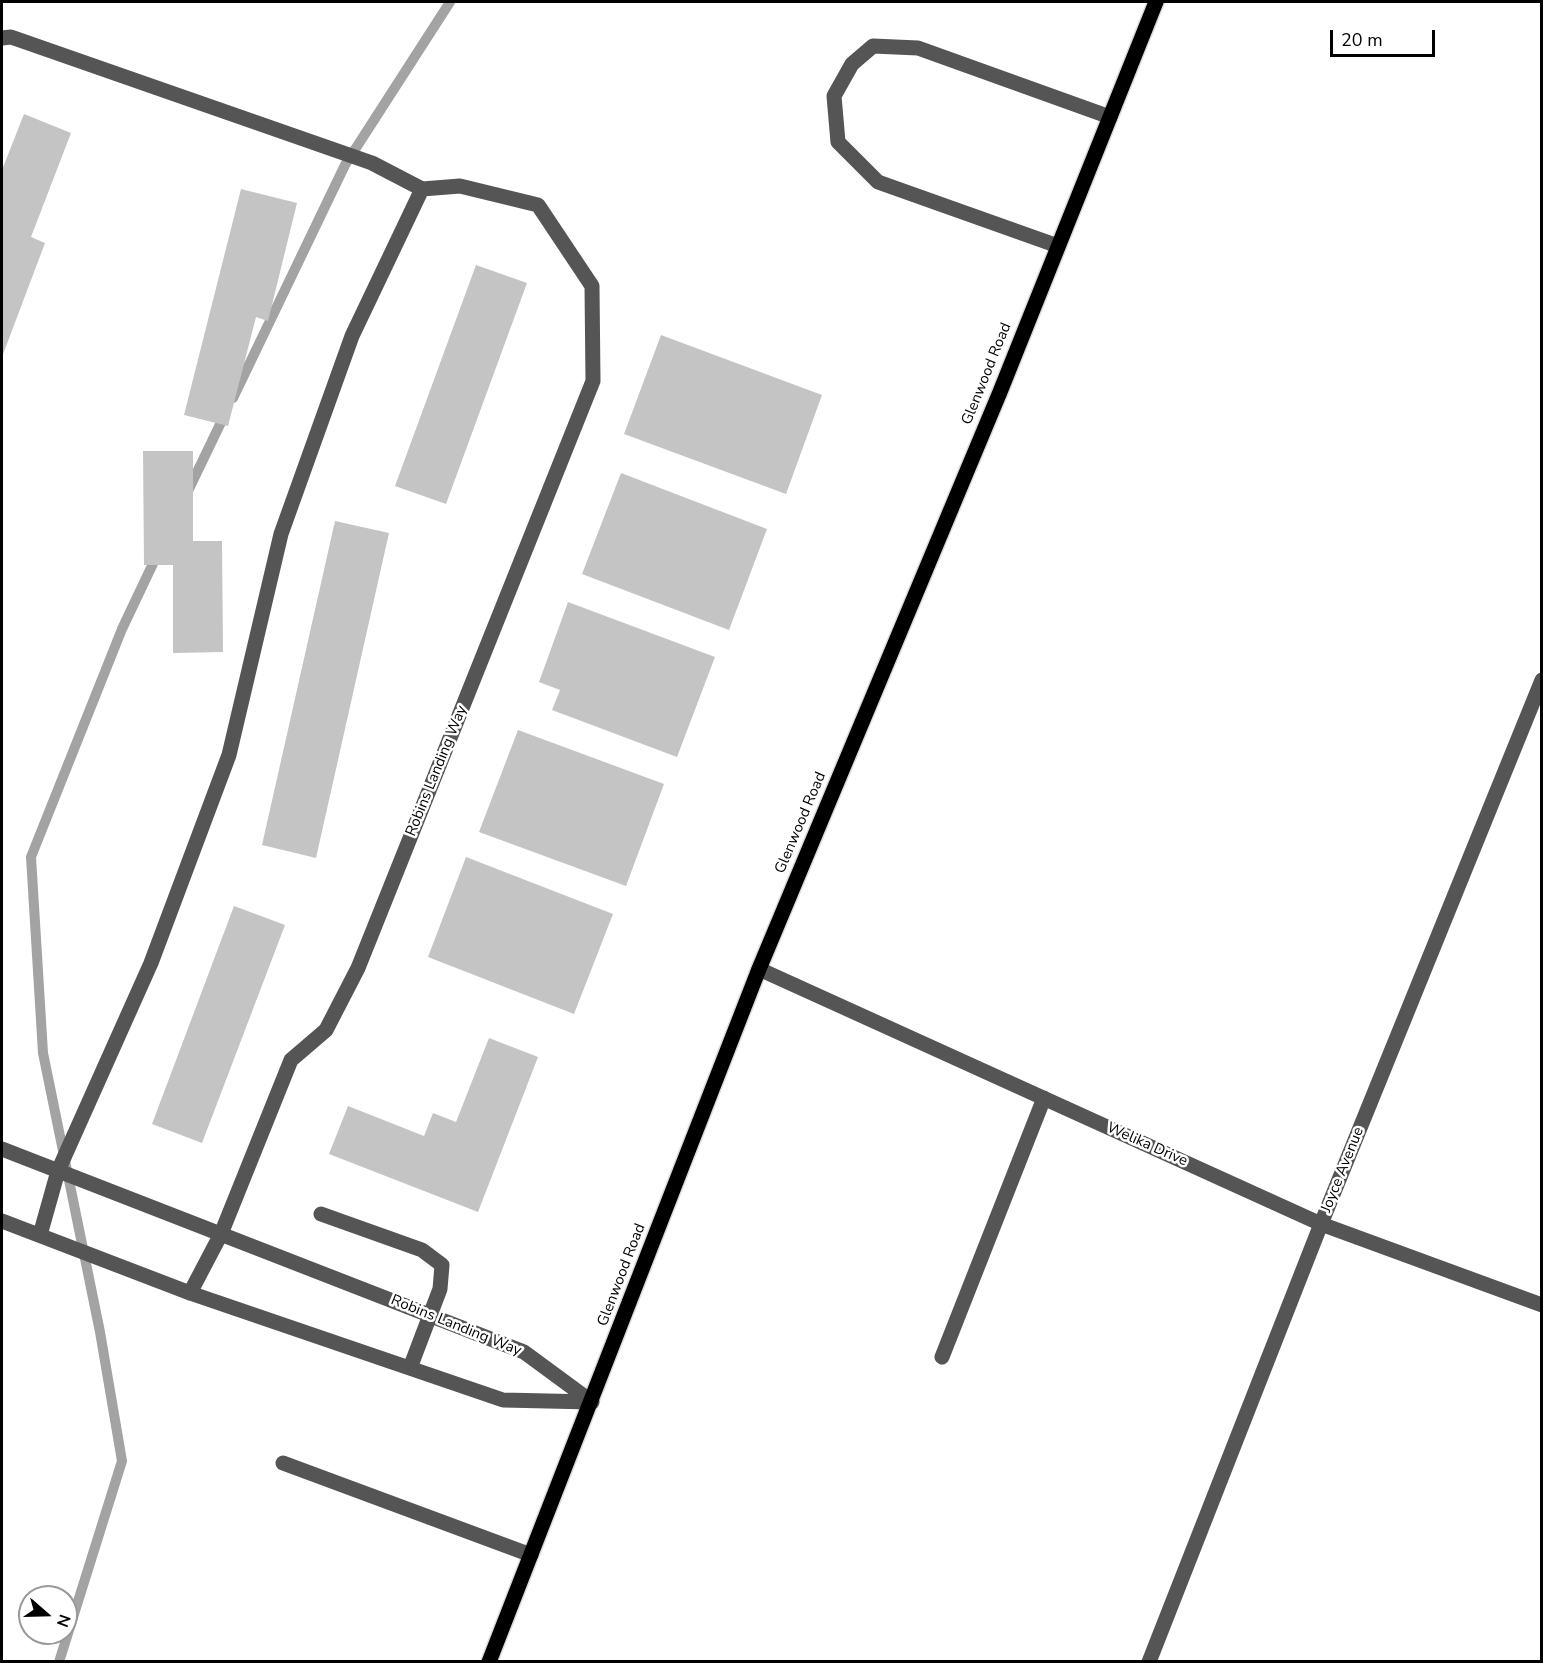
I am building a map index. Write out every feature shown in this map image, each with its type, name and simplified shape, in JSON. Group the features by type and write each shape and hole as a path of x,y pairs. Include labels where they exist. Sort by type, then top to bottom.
{"main road":[{"name":"Glenwood Road","path":"489,1662 759,969 1058,246 1156,2"}],"street":[{"path":"2,38 11,37 372,163 422,189 352,336 281,534 229,755 151,963 58,1171 40,1235"},
{"path":"1058,246 878,182 838,142 834,96 852,64 873,46 918,48 1110,117"},
{"name":"Robins Landing Way","path":"190,1293 221,1234 291,1060 326,1030 358,968 593,381 592,286 538,205 460,186 422,189"},
{"name":"Joyce Avenue","path":"1149,1662 1321,1224 1542,680"},
{"name":"Welika Drive","path":"759,969 1321,1224 1542,1305"},
{"path":"942,1357 1044,1098"},
{"name":"Robins Landing Way","path":"2,1149 524,1352 592,1402"},
{"path":"321,1214 422,1250 442,1265 440,1289 432,1316 410,1368"},
{"path":"2,1221 190,1293 503,1400 592,1402"},
{"path":"283,1463 531,1555"}],"building":[{"path":"24,114 71,133 31,237 45,243 2,357 2,170"},
{"path":"241,189 297,203 268,321 256,317 228,426 184,415"},
{"path":"476,265 527,283 446,504 395,486"},
{"path":"661,335 822,395 786,494 624,434"},
{"path":"143,451 193,451 193,541 222,541 223,652 173,653 173,565 144,565"},
{"path":"621,473 767,529 729,630 582,574"},
{"path":"335,521 389,533 316,858 262,845"},
{"path":"568,602 715,657 677,757 552,710 560,690 539,682"},
{"path":"518,730 664,784 626,886 479,832"},
{"path":"466,857 613,914 574,1014 428,957"},
{"path":"234,906 285,925 202,1143 152,1124"},
{"path":"489,1038 538,1057 478,1212 329,1154 348,1106 424,1136 433,1113 456,1122"}],"waterway":[{"path":"233,398 345,165 450,2"},
{"path":"187,493 226,412"},
{"path":"59,1662 122,1461 100,1332 43,1053 31,857 122,629 158,553"}]}
